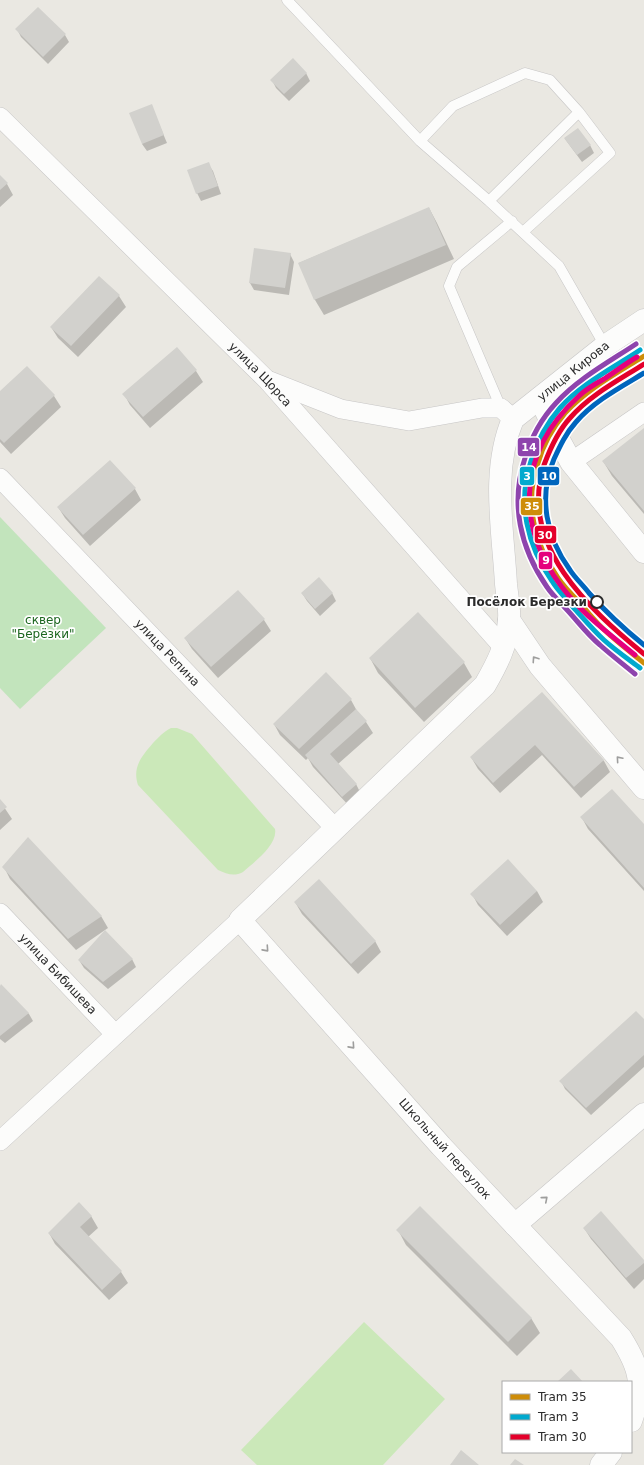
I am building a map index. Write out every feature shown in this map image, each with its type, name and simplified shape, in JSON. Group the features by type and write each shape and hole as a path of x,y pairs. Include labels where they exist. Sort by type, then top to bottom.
{"street":[{"name":"улица Щорса","path":"0,117 267,380 504,647"},
{"name":"улица Кирова","path":"644,320 605,346 540,398 559,440 571,462 644,552"},
{"path":"267,380 341,409 409,420 482,408 507,414 540,398"},
{"path":"571,462 644,412"},
{"path":"0,1141 240,920 485,685 498,663 504,647 509,620 500,484 507,414"},
{"name":"улица Репина","path":"0,478 335,828"},
{"path":"509,620 540,666 644,788"},
{"name":"улица Бибишева","path":"0,913 115,1034"},
{"name":"Школьный переулок","path":"240,920 441,1146 621,1338 638,1369 642,1383"},
{"path":"515,1225 644,1114"},
{"path":"632,1418 637,1406 642,1383"},
{"path":"601,1465 611,1453"}],"lane":[{"path":"287,0 420,141 512,221 559,266 605,346"},
{"path":"420,141 453,106 525,73 550,80 579,112 610,153 523,232"},
{"path":"489,201 579,112"},
{"path":"507,414 449,286 457,267 512,221"}],"green space":[{"name":"сквер \"Берёзки\"","path":"0,517 106,628 20,709 0,688"},
{"path":"171,728 177,728 192,734 275,829 273,841 269,847 259,858 240,874 227,874 218,870 138,785 136,773 139,762 153,743"},
{"path":"364,1322 445,1399 383,1465 257,1465 241,1450"}],"building":[{"path":"38,7 66,34 43,57 15,29"},
{"path":"293,58 307,73 284,94 270,80"},
{"path":"152,104 164,135 142,144 129,113"},
{"path":"578,128 591,145 577,155 564,138"},
{"path":"209,162 218,186 196,194 187,170"},
{"path":"0,175 8,183 0,190"},
{"path":"429,207 446,245 314,300 298,263"},
{"path":"254,248 291,253 285,288 249,283"},
{"path":"99,276 120,295 71,346 50,327"},
{"path":"177,347 197,370 143,417 122,394"},
{"path":"27,366 55,395 4,443 0,439 0,391"},
{"path":"644,428 644,511 602,461"},
{"path":"110,460 136,488 83,535 57,507"},
{"path":"319,577 333,593 315,609 301,593"},
{"path":"238,590 265,619 211,667 184,638"},
{"path":"418,612 465,662 415,708 369,658"},
{"path":"326,672 352,699 299,749 273,724"},
{"path":"542,692 604,760 574,787 535,745 493,783 470,757"},
{"path":"356,709 367,721 330,754 357,784 342,797 305,755"},
{"path":"612,789 644,824 644,888 580,817"},
{"path":"0,799 7,807 0,813"},
{"path":"28,837 102,916 68,939 2,867"},
{"path":"508,859 537,891 500,925 470,894"},
{"path":"319,879 376,941 351,964 294,902"},
{"path":"105,930 133,959 103,982 78,960"},
{"path":"1,984 29,1013 0,1036 0,986"},
{"path":"636,1011 644,1019 644,1055 586,1108 559,1081"},
{"path":"79,1202 92,1216 80,1227 122,1271 102,1290 48,1233"},
{"path":"420,1206 532,1318 508,1342 396,1230"},
{"path":"601,1211 644,1260 644,1263 626,1278 583,1228"},
{"path":"571,1369 582,1381 558,1381"},
{"path":"461,1450 479,1465 450,1465"},
{"path":"515,1459 524,1465 510,1465"}],"tram line":[{"name":"3","path":"640,350 587,384 568,399 555,414 539,440 533,454 527,477 525,508 527,523 536,553 554,585 600,636 640,668"},
{"name":"35","path":"644,356 583,396 556,424 538,463 532,493 532,508 537,537 558,578 565,588 602,628 644,663"},
{"name":"30","path":"644,364 586,402 566,423 555,440 544,465 539,494 541,522 550,548 564,573 581,596 602,617 644,654"}],"transit line":[{"name":"14","path":"635,674 592,637 547,587 530,557 524,541 520,525 518,492 527,451 546,415 574,386 594,371 636,344"},
{"name":"9","path":"635,655 585,613 570,597 552,572 539,546 531,520 530,494 533,468 543,443 558,419 585,391 637,357"},
{"name":"10","path":"644,373 599,401 583,414 572,426 554,459 546,488 547,516 550,530 562,557 572,573 589,593 622,627 644,645"}],"place":[{"name":"Посёлок Березки","path":"597,602"}]}
